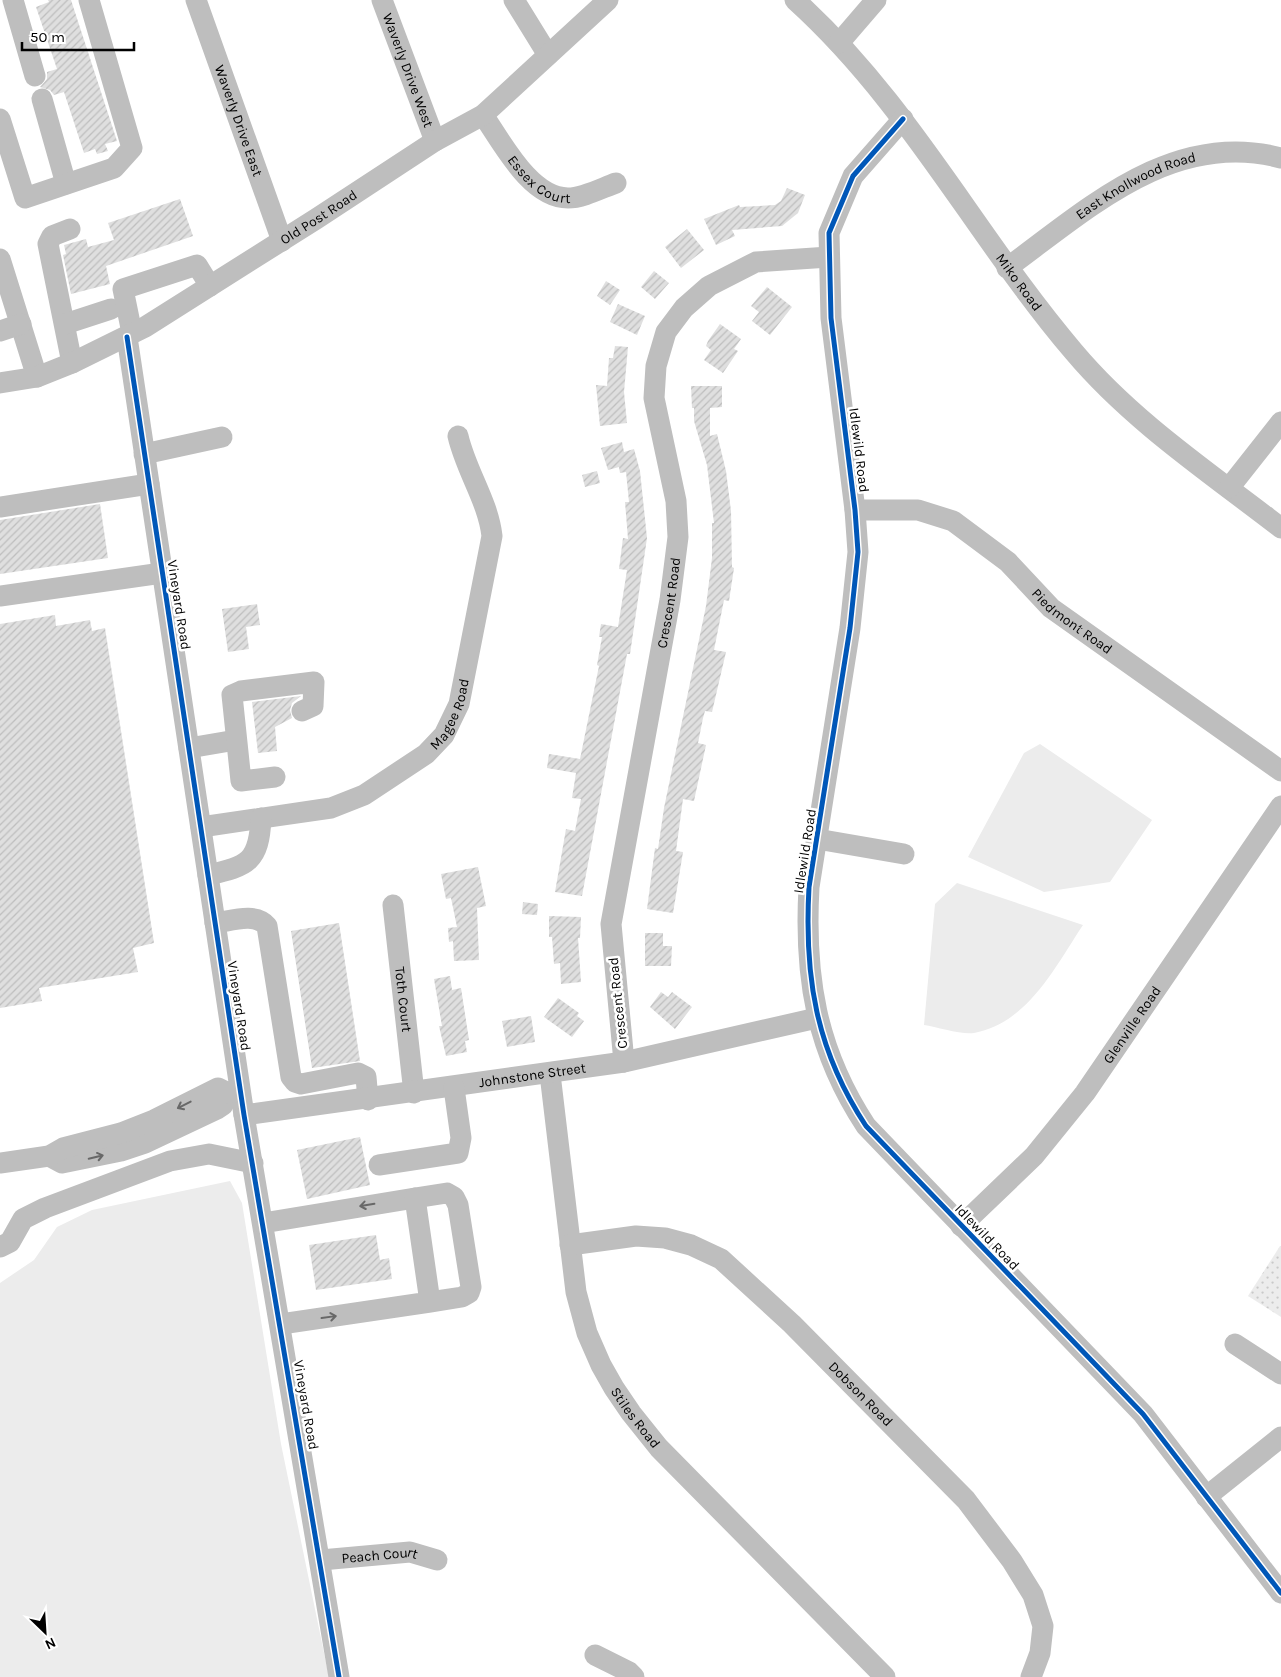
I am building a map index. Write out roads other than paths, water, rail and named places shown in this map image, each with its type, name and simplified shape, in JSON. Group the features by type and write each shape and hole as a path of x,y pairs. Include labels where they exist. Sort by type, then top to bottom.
{"street":[{"path":"13,0 35,76"},
{"path":"0,119 25,198 114,168 132,148 89,0"},
{"name":"Waverly Drive East","path":"196,0 282,241"},
{"name":"Waverly Drive West","path":"382,0 435,141"},
{"path":"514,0 548,55"},
{"name":"Old Post Road","path":"0,383 37,377 72,363 130,335 282,241 435,141 483,115 608,0"},
{"name":"Miko Road","path":"795,0 839,42 903,119 1008,268 1074,353 1132,412 1281,528"},
{"path":"839,42 876,0"},
{"path":"42,99 66,184"},
{"name":"Essex Court","path":"483,115 518,167 547,193 558,198 570,198 616,183"},
{"name":"Idlewild Road","path":"903,119 853,176 829,232 831,318 855,510 858,552 850,628 818,839 808,887 807,926 817,1018 828,1054 846,1095 866,1126 1143,1414 1281,1593"},
{"name":"East Knollwood Road","path":"1008,268 1121,186 1151,170 1189,157 1263,153 1281,158"},
{"path":"70,229 52,236 48,244 72,363"},
{"name":"Crescent Road","path":"624,1062 611,924 670,600 678,537 676,501 654,398 656,366 666,332 684,308 709,286 756,262 829,257"},
{"path":"0,259 37,377"},
{"name":"Vineyard Road","path":"210,286 197,265 123,289 144,454 215,923 234,1090 244,1115 253,1163 321,1560 339,1677"},
{"path":"65,324 111,309"},
{"path":"0,331 21,324"},
{"path":"1229,488 1281,422"},
{"name":"Magee Road","path":"201,827 331,808 364,795 426,754 444,735 459,704 492,536 489,516 462,455 458,436"},
{"path":"144,454 222,437"},
{"path":"0,507 149,484"},
{"name":"Piedmont Road","path":"855,510 918,510 953,521 1008,562 1051,608 1281,771"},
{"path":"0,596 162,574"},
{"path":"275,777 241,781 232,694 241,691 314,682 313,706 302,711"},
{"path":"189,748 236,740"},
{"name":"Glenville Road","path":"961,1226 1034,1156 1085,1093 1281,806"},
{"path":"208,874 232,870 252,859 260,841 261,818"},
{"path":"818,839 904,854"},
{"name":"Toth Court","path":"393,905 414,1093"},
{"path":"215,923 255,918 262,920 267,926 292,1077 295,1082 301,1084 358,1073 366,1078 368,1100"},
{"name":"Johnstone Street","path":"244,1115 368,1100 624,1062 817,1018"},
{"name":"Stiles Road","path":"550,1074 576,1292 587,1333 600,1365 631,1413 659,1448 885,1677"},
{"path":"0,1163 49,1156 63,1148 121,1133 154,1120 218,1088 234,1090"},
{"path":"380,1165 458,1153 462,1138 454,1088"},
{"path":"0,1247 10,1242 23,1219 45,1208 170,1161 208,1154 253,1163"},
{"path":"263,1222 447,1193 454,1197 458,1205 471,1287 469,1293 462,1297 281,1324"},
{"path":"415,1198 430,1302"},
{"name":"Dobson Road","path":"570,1245 636,1236 665,1238 691,1245 721,1259 792,1324 966,1500 1012,1561 1033,1595 1043,1626 1040,1653 1031,1677"},
{"path":"1235,1344 1281,1374"},
{"path":"1206,1497 1281,1437"},
{"name":"Peach Court","path":"321,1560 410,1552 437,1560"},
{"path":"595,1654 629,1672 634,1677"}]}
